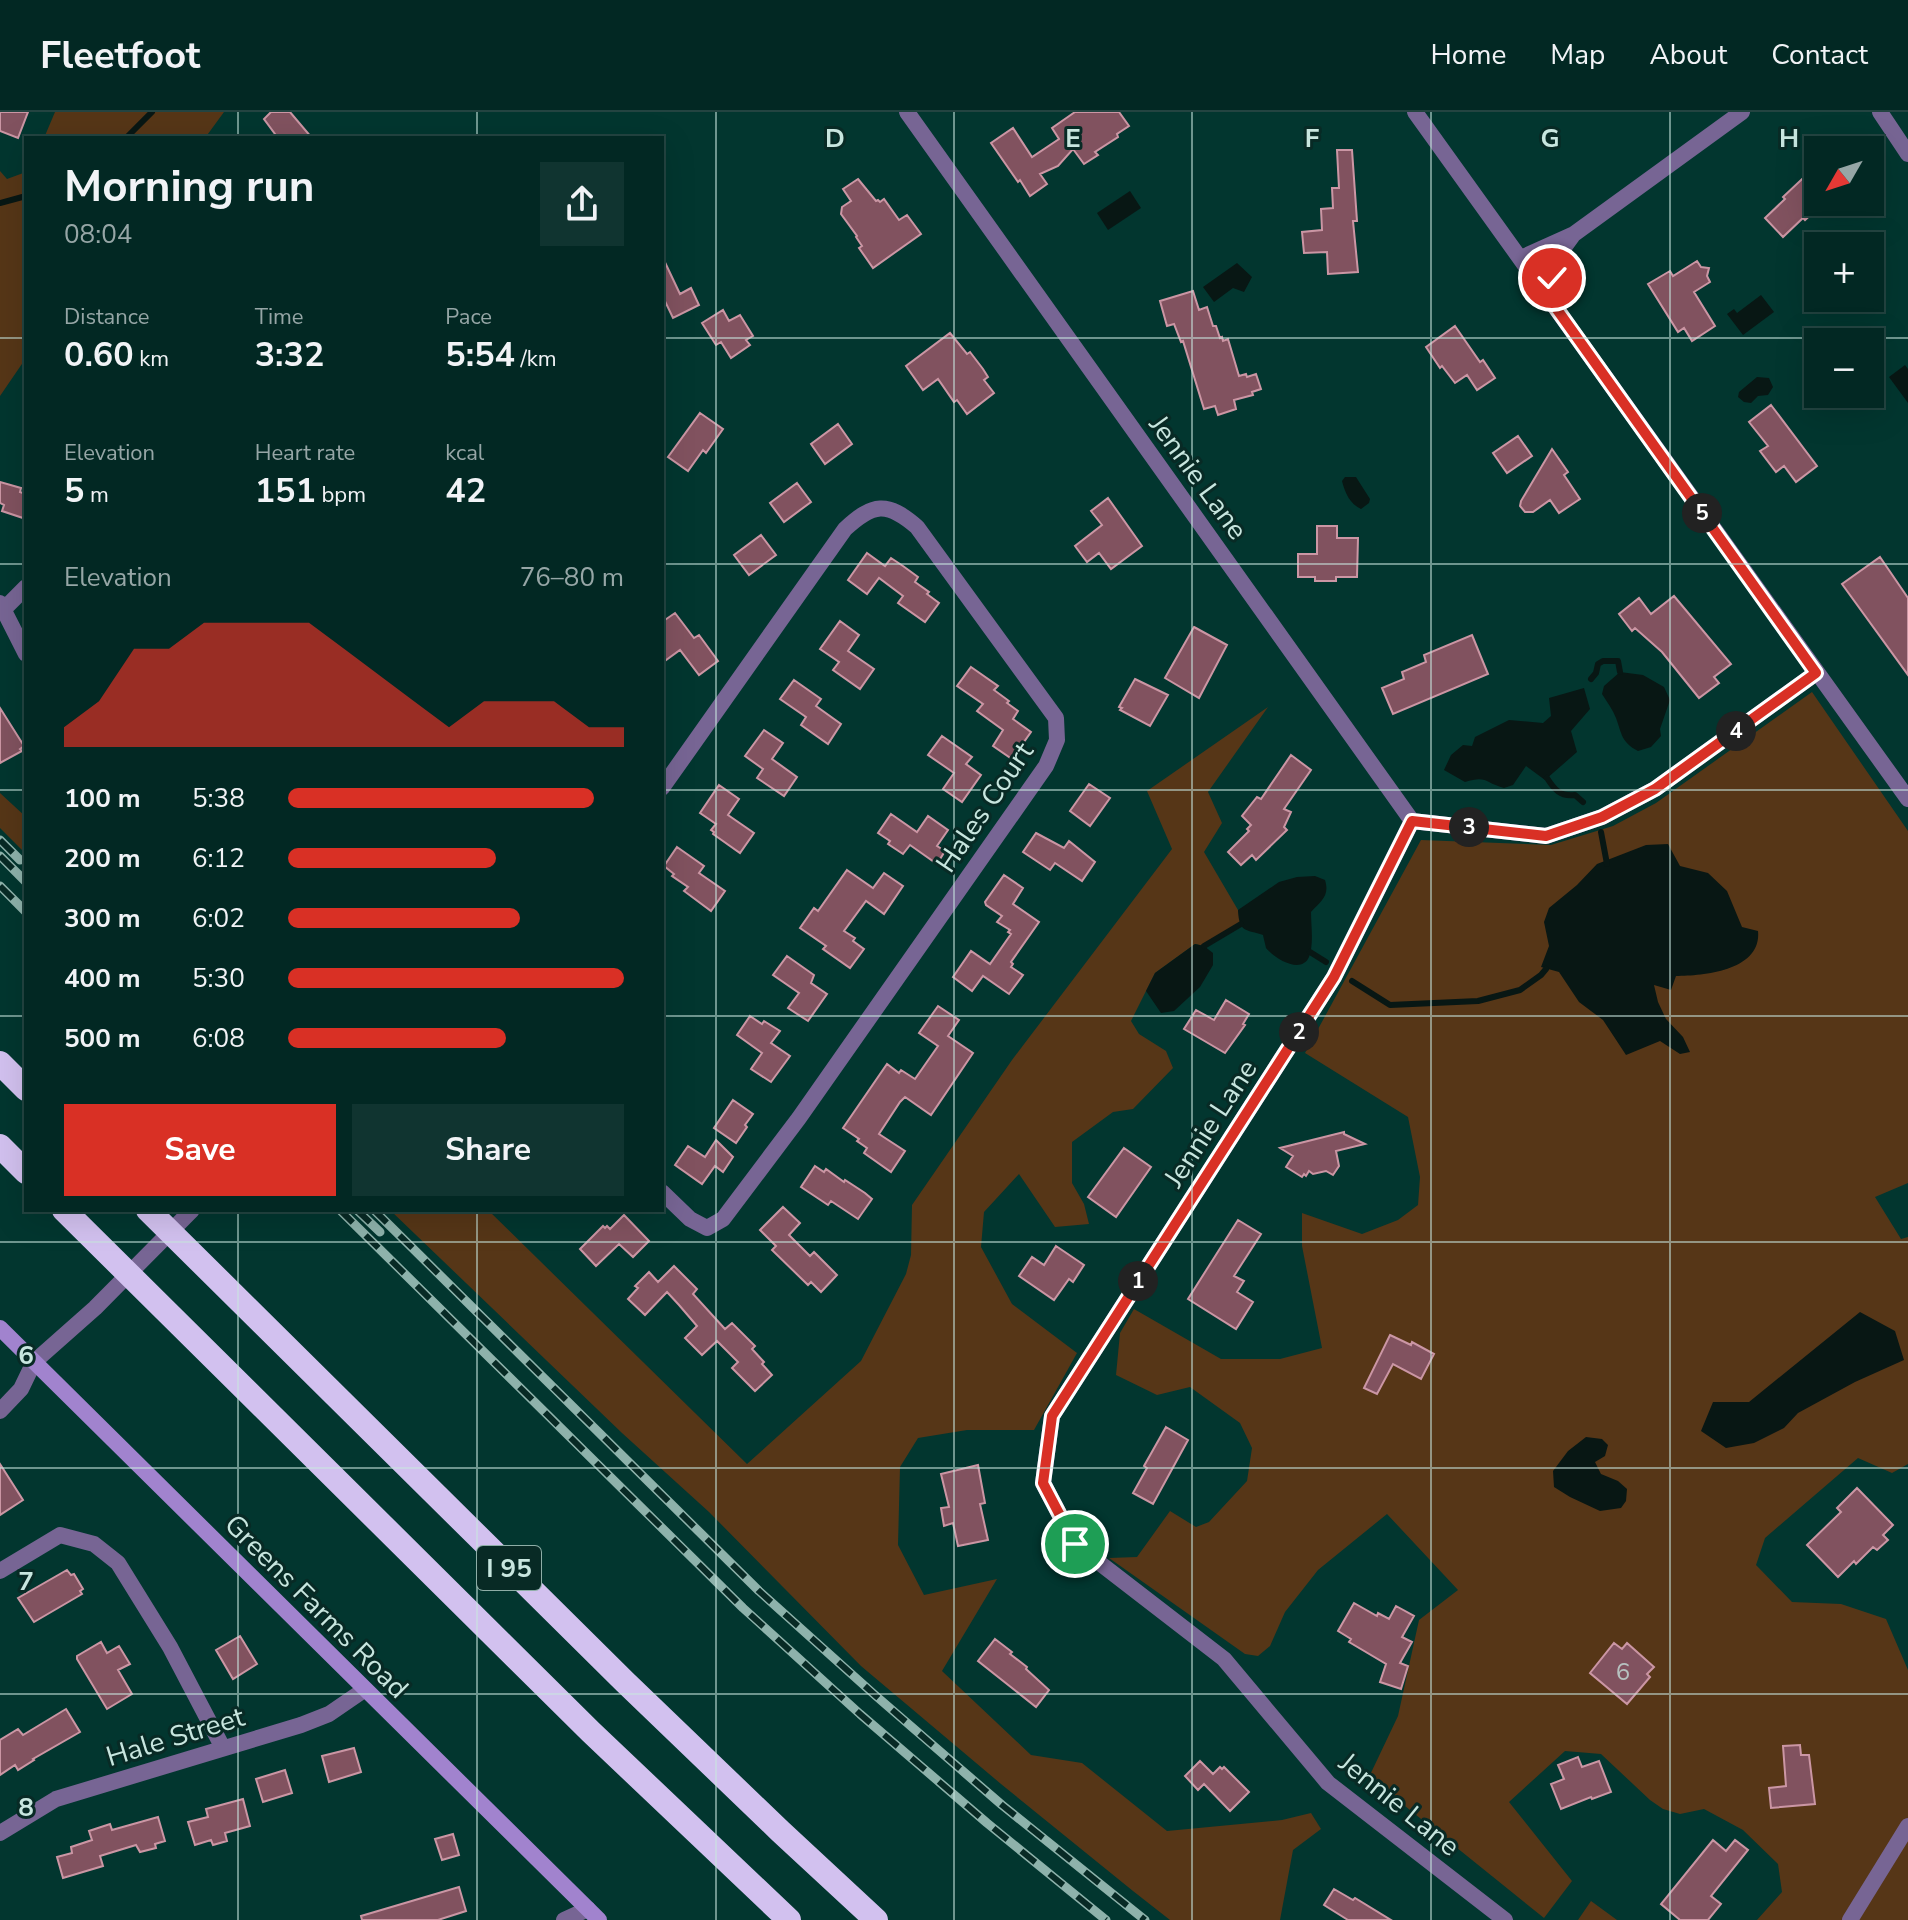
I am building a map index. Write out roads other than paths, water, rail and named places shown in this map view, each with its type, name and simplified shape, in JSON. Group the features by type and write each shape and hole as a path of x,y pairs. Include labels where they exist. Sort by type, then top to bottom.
{"highway":[{"path":"0,1063 24,1087"},
{"path":"0,1146 24,1170"},
{"name":"I 95","path":"66,1212 602,1742 789,1920"},
{"name":"I 95","path":"150,1212 635,1692 876,1920"}],"main road":[{"name":"Greens Farms Road","path":"0,1328 594,1915"}],"street":[{"name":"Jennie Lane","path":"907,112 1412,821 1334,977 1052,1416 1043,1483 1075,1544 1224,1659 1328,1783 1505,1920"},
{"path":"1415,112 1908,799"},
{"path":"1521,258 1574,234 1742,112"},
{"path":"1880,112 1908,154"},
{"path":"1546,294 1565,246 1574,234"},
{"name":"Hales Court","path":"664,785 845,529 861,514 881,507 901,512 917,527 1056,718 1057,740 1046,766 799,1118 723,1219 707,1228 690,1219 664,1194"},
{"path":"24,589 2,606 24,650"},
{"path":"1412,821 1546,836 1602,817 1655,789 1816,673"},
{"path":"0,1411 21,1389 34,1362 95,1308 190,1212"},
{"path":"0,1571 60,1535 94,1544 118,1563 170,1647 223,1748"},
{"name":"Hale Street","path":"0,1833 56,1799 315,1720 364,1690"},
{"path":"1850,1920 1908,1826"},
{"path":"564,1920 594,1915"}],"waterway":[{"path":"128,136 152,112"},
{"path":"0,203 24,197"},
{"path":"1591,679 1598,664 1603,661 1618,661 1620,672"},
{"path":"1547,778 1558,791 1575,795 1583,802"},
{"path":"1601,832 1607,864"},
{"path":"1204,946 1241,924"},
{"path":"1310,952 1326,962"},
{"path":"1352,981 1390,1005 1478,1001 1520,990 1546,969"}],"railway":[{"path":"0,840 20,860"},
{"path":"0,856 24,880"},
{"path":"0,886 24,910"},
{"path":"342,1212 743,1608 860,1714 1106,1920"},
{"path":"359,1212 380,1232"},
{"path":"376,1212 759,1591 1002,1805 1145,1920"}]}
